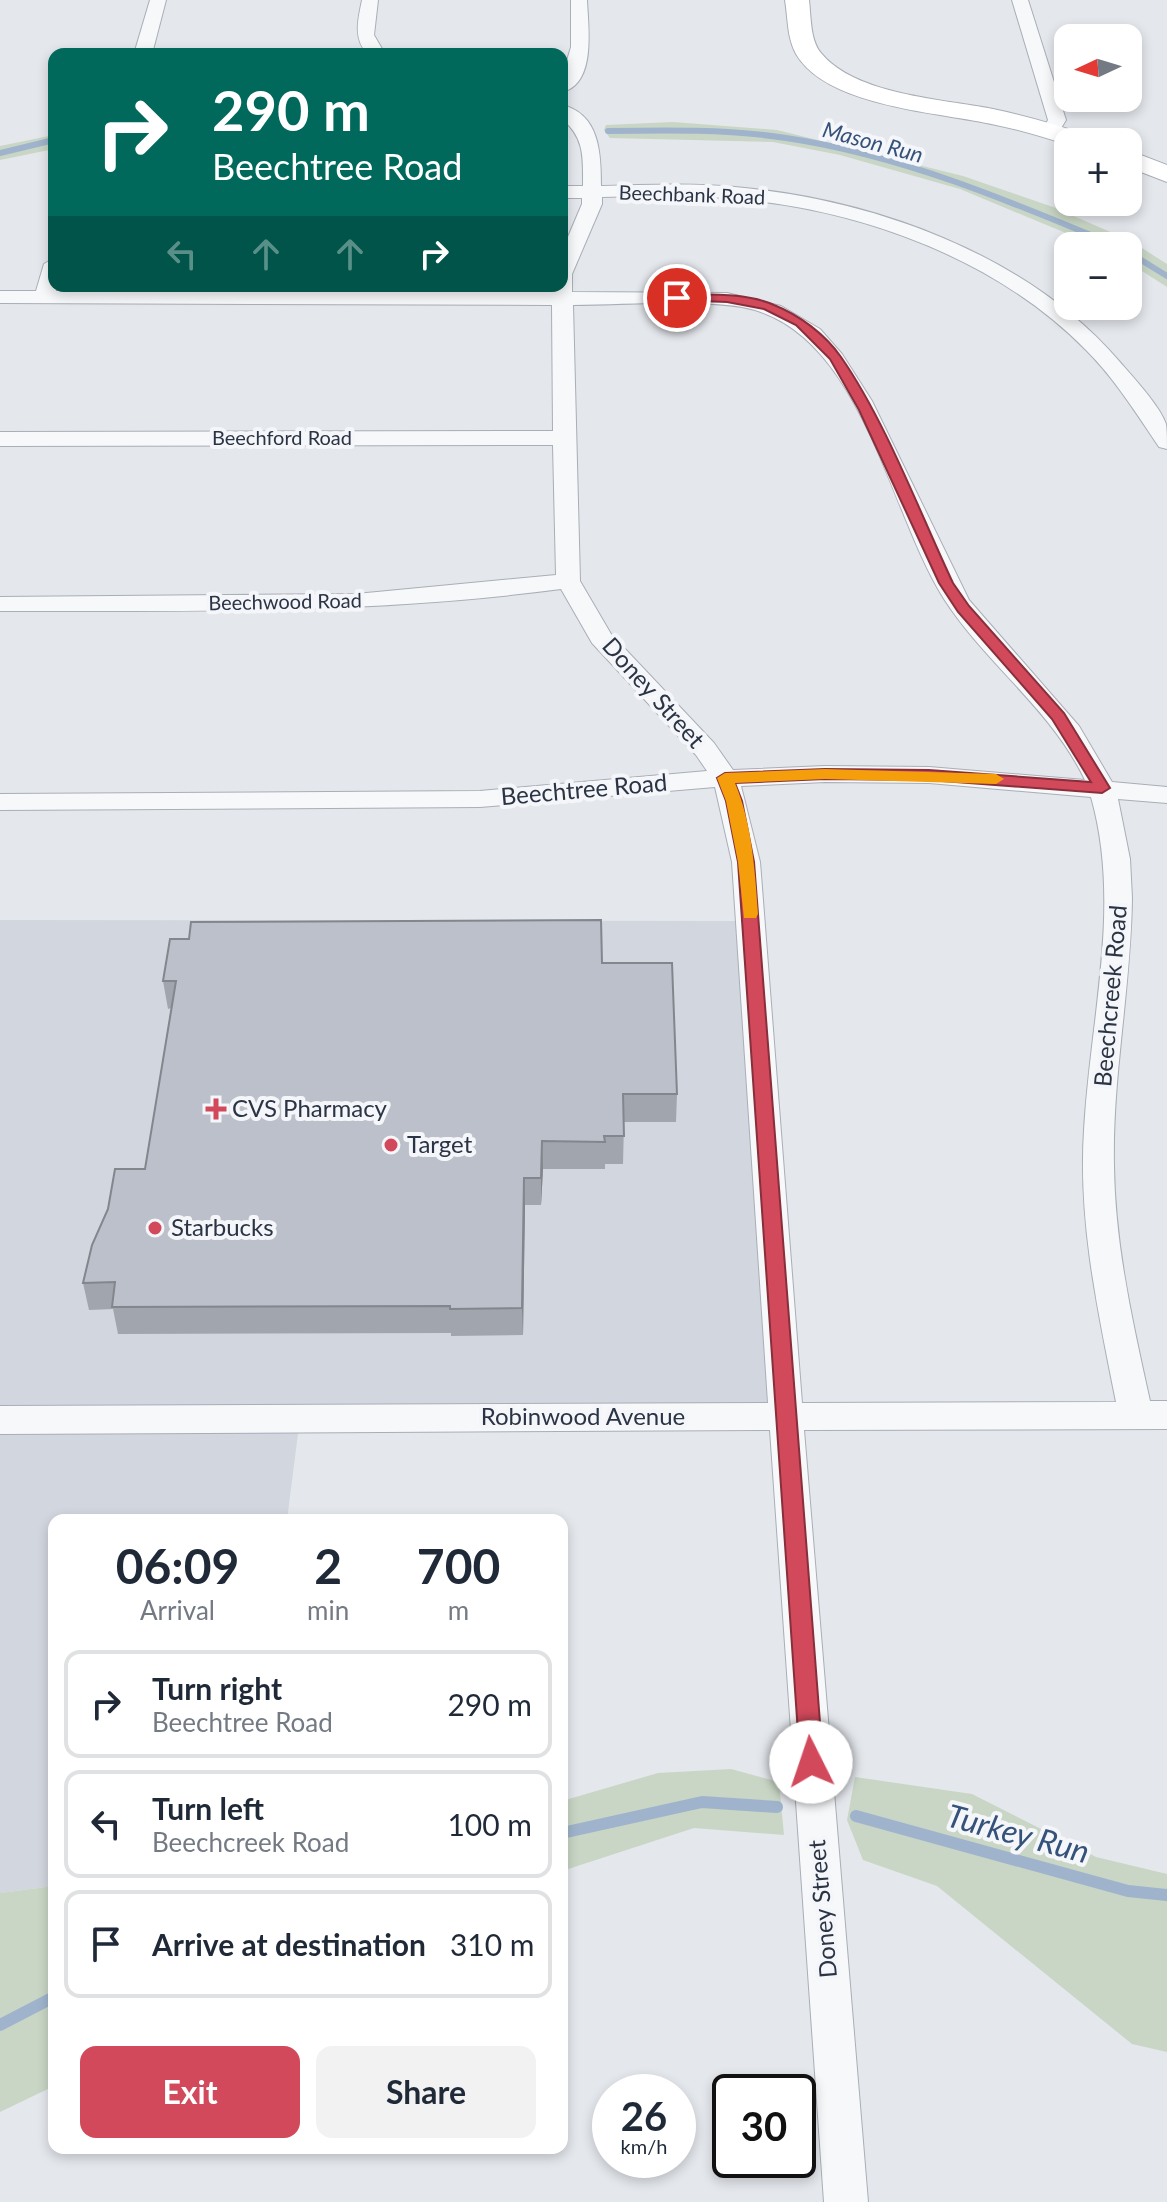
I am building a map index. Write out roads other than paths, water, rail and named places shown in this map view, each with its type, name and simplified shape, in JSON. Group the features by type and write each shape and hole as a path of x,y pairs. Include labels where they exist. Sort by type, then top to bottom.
{"street":[{"path":"145,48 158,0"},
{"path":"370,0 364,34 372,48"},
{"path":"568,82 577,66 579,0"},
{"path":"797,0 809,54 835,76 873,92 1054,132"},
{"path":"1020,0 1057,120 1051,131"},
{"name":"Doney Street","path":"568,115 584,128 592,150 592,204 568,260"},
{"path":"1142,164 1167,174"},
{"name":"Beechbank Road","path":"568,192 705,192 767,196 881,224 947,249 1038,298 1081,333 1126,380 1167,442"},
{"path":"44,297 48,284"},
{"name":"Doney Street","path":"563,292 563,438 568,581 601,638 705,749 725,778 734,801 746,862 846,2202"},
{"name":"Beechcreek Road","path":"0,297 705,298 748,301 786,313 818,338 835,357 866,410 946,583 964,609 1059,717 1102,788 1110,817 1120,884 1116,978 1099,1134 1100,1204 1110,1287 1152,1415"},
{"name":"Beechford Road","path":"0,439 563,438"},
{"name":"Beechwood Road","path":"0,604 351,602 495,592 568,581"},
{"name":"Beechtree Road","path":"0,802 480,799 725,778 825,774 929,775 1167,795"},
{"name":"Robinwood Avenue","path":"0,1420 1152,1415"}],"waterway":[{"name":"Mason Run","path":"608,131 742,133 829,146 913,168 1083,232"},
{"name":"Mason Run","path":"0,153 48,141"},
{"name":"Mason Run","path":"1142,261 1167,276"},
{"name":"Turkey Run","path":"568,1832 702,1802 777,1807"},
{"name":"Turkey Run","path":"856,1816 1128,1891 1167,1895"},
{"name":"Turkey Run","path":"0,2025 48,2000"}],"place":[{"name":"CVS Pharmacy","path":"216,1109"},
{"name":"Target","path":"391,1145"},
{"name":"Starbucks","path":"155,1228"}]}
